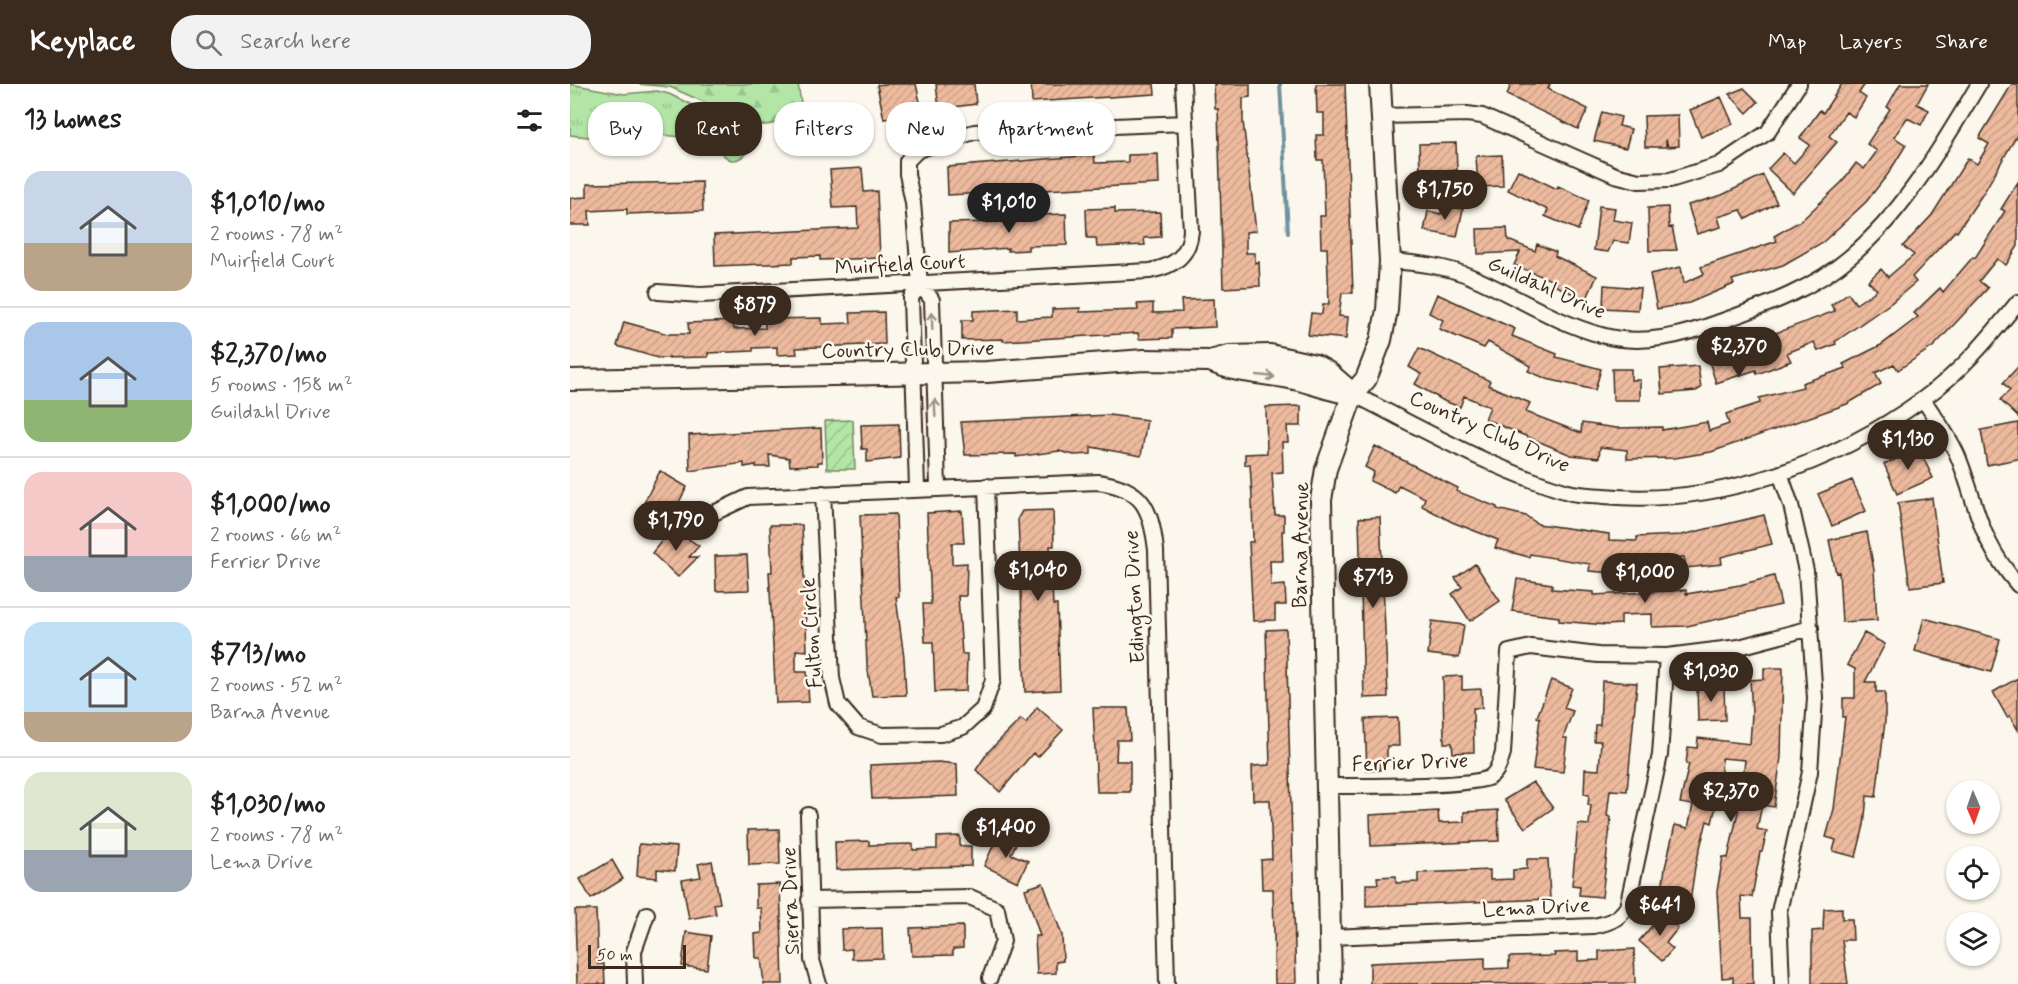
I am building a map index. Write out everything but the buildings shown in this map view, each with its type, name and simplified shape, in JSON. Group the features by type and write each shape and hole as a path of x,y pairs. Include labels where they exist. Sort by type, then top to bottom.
{"street":[{"name":"Muirfield Court","path":"658,292 701,295 1150,272 1167,268 1181,258 1190,245 1183,84"},
{"name":"Barna Avenue","path":"1331,984 1320,500 1326,469 1353,394 1366,379 1381,340 1387,310 1390,261 1380,84"},
{"path":"1382,116 1467,114 1482,116 1615,175 1639,180 1670,180 1719,165 1768,132 1799,84"},
{"name":"Guildahl Drive","path":"1390,261 1427,264 1472,277 1571,326 1625,341 1654,340 1704,328 1798,291 1848,259 1900,206 1979,84"},
{"path":"938,487 932,300 920,284 914,203 907,174 907,161 918,150 974,132 1185,123"},
{"path":"916,488 911,298 920,284"},
{"name":"Country Club Drive","path":"570,380 913,374 934,367 987,372 1144,360 1210,361 1229,356 1270,355 1315,365 1329,373 1353,394 1507,470 1570,493 1639,500 1702,493 1780,473 1845,446 1923,399 1981,348 2018,302"},
{"path":"1923,399 1958,457 1981,529 1991,549 2018,585"},
{"path":"916,444 937,443"},
{"path":"1780,473 1791,505 1806,571 1815,698 1810,772 1779,912 1782,984"},
{"name":"Edington Drive","path":"716,512 748,497 938,487 1098,482 1118,484 1135,494 1146,506 1153,523 1156,550 1167,984"},
{"name":"Fulton Circle","path":"823,493 832,678 838,704 858,727 882,735 941,734 963,727 983,709 993,680 986,486"},
{"name":"Ferrier Drive","path":"1327,786 1461,783 1490,777 1499,767 1503,753 1509,652 1531,647 1598,655 1667,656 1739,646 1811,628"},
{"name":"Lema Drive","path":"1330,937 1593,926 1610,923 1621,916 1627,907 1660,755 1667,656"},
{"name":"Sierra Drive","path":"808,815 812,960 819,984"},
{"path":"809,900 970,897 997,909 1003,941 990,978"},
{"path":"635,984 634,951 647,914"}],"green space":[{"path":"570,84 624,94 657,91 686,102 675,102 675,136 663,135 663,102 588,102 588,137 570,135"},
{"path":"637,84 798,84 801,102 774,102 774,123 762,125 762,102 704,102 670,87"},
{"path":"725,156 743,156 736,160"},
{"path":"853,420 855,469 827,469 825,421"}],"waterway":[{"path":"1280,84 1288,233"}]}
